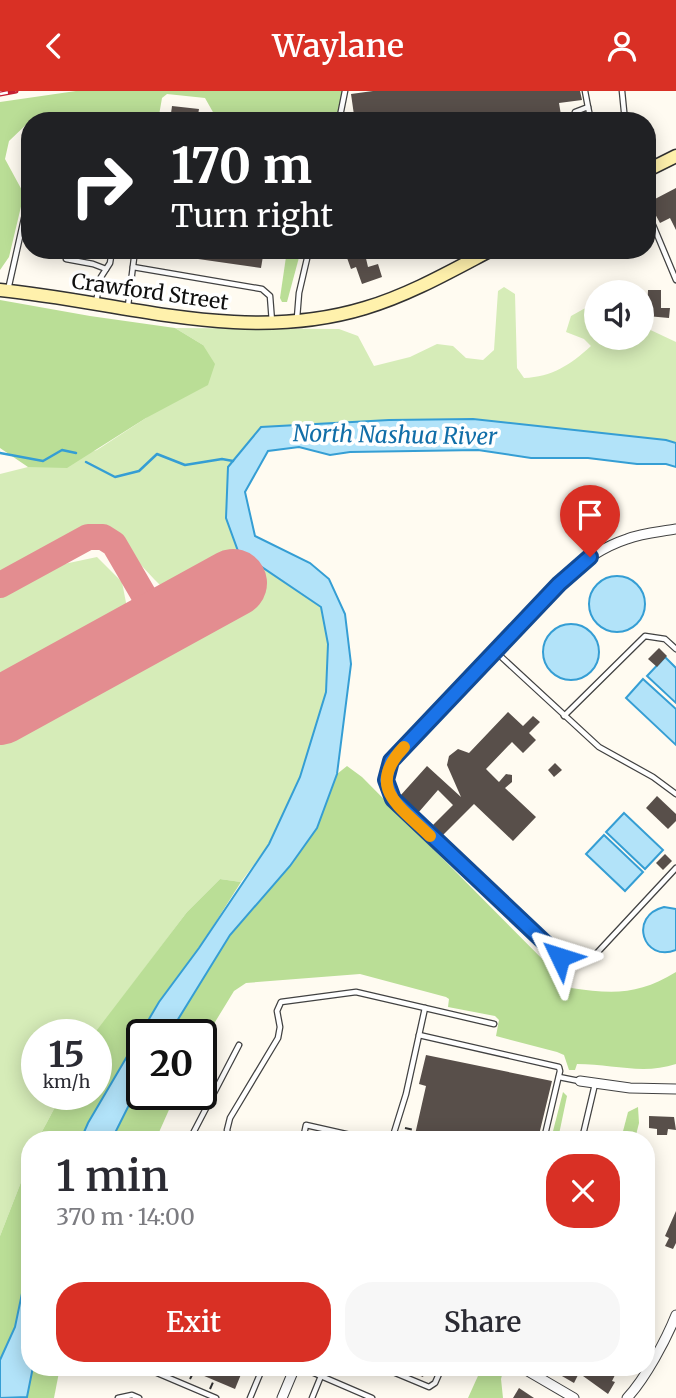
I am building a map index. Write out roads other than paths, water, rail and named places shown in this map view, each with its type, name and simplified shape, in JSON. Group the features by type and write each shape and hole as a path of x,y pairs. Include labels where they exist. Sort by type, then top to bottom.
{"main road":[{"path":"656,166 676,156"},
{"name":"Crawford Street","path":"4,290 186,320 272,323 335,315 388,300 472,259"}],"street":[{"path":"496,652 559,584 590,557 628,538 676,529"},
{"path":"580,1081 629,1089 676,1089"},
{"path":"655,1355 676,1315"},
{"path":"282,1398 293,1376"},
{"path":"536,1376 574,1398"},
{"path":"627,1398 642,1376"}],"lane":[{"path":"341,112 345,91"},
{"path":"585,91 589,112"},
{"path":"622,91 624,112"},
{"path":"575,112 588,107"},
{"path":"4,290 21,226"},
{"path":"656,232 676,281"},
{"path":"66,259 106,269"},
{"path":"96,305 101,277 111,259"},
{"path":"128,310 134,259"},
{"path":"297,320 299,293 307,259"},
{"path":"133,267 262,289 270,296 272,323"},
{"path":"564,716 645,636 666,639 676,649"},
{"path":"676,794 653,777 598,747 496,652 391,761 386,780 393,799 554,952 568,959 583,960 596,954 676,868"},
{"path":"227,1131 230,1118 279,1034 277,1011 281,1002 352,992 494,1024"},
{"path":"395,1131 425,1008"},
{"path":"419,1035 559,1067 546,1131"},
{"path":"194,1131 239,1045"},
{"path":"559,1077 580,1081"},
{"path":"584,1131 595,1084"},
{"path":"305,1131 306,1125 333,1131"},
{"path":"164,1376 216,1398"},
{"path":"250,1398 259,1376"},
{"path":"312,1398 321,1376 372,1398"},
{"path":"403,1376 429,1387 438,1376"},
{"path":"118,1398 130,1395 139,1398"}],"water":[{"name":"North Nashua River","path":"473,419 666,440 676,443 676,467 588,458 531,458 478,450 350,452 330,455 299,447 268,451 245,492 255,536 310,563 329,579 345,614 351,664 337,774 317,828 290,866 230,935 178,1019 149,1019 269,844 300,777 326,692 328,644 321,607 238,551 226,518 228,467 261,427 389,420"},
{"path":"612,576 622,576 637,584 643,593 643,615 637,624 622,632 612,632 594,620 589,609 589,599 601,581"},
{"path":"566,624 576,624 591,632 597,641 597,663 591,672 576,680 566,680 548,668 543,657 543,647 555,629"},
{"path":"665,657 676,668 676,703 647,676"},
{"path":"643,679 676,709 676,745 626,698"},
{"path":"624,813 663,850 645,869 606,832"},
{"path":"604,835 643,872 625,891 586,854"},
{"path":"664,907 676,909 676,950 665,952 655,950 648,944 643,928 646,919 653,912"},
{"path":"126,1058 126,1110 116,1131 84,1131 96,1110 112,1110 112,1082"},
{"path":"21,1298 21,1376 31,1376 27,1397 0,1398 0,1360 15,1327"}],"waterway":[{"path":"0,453 43,461 62,450 76,453"},
{"path":"86,462 115,477 139,471 157,454 185,465 222,459 233,461"}],"railway":[{"path":"0,94 16,91"}]}
